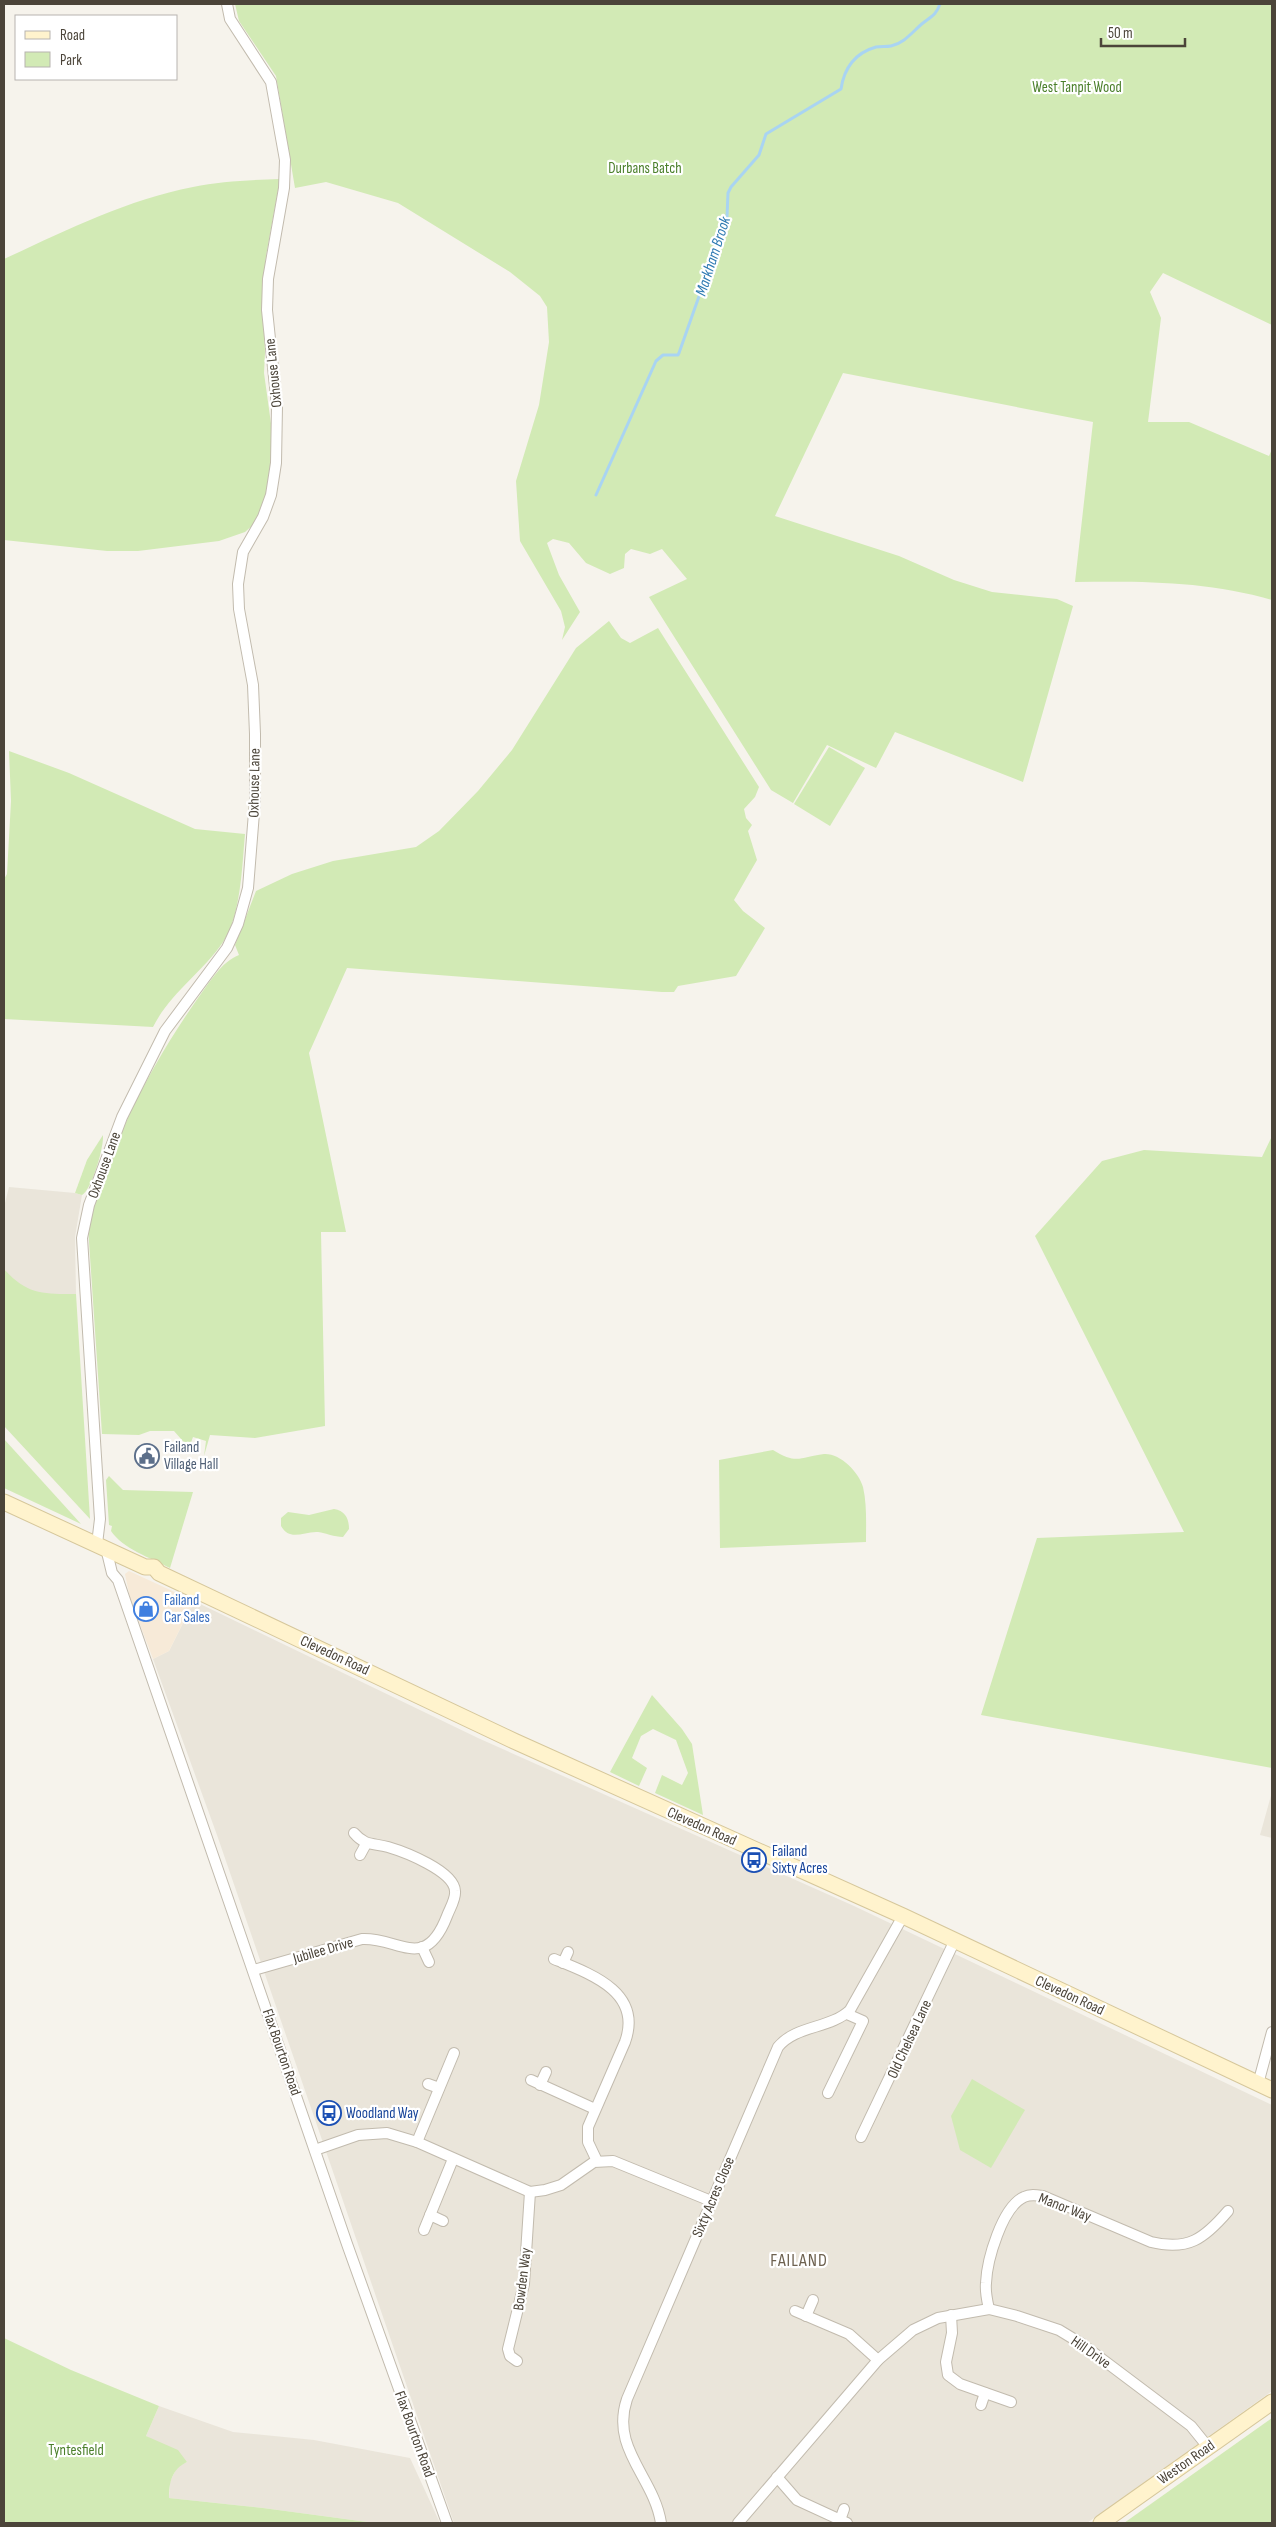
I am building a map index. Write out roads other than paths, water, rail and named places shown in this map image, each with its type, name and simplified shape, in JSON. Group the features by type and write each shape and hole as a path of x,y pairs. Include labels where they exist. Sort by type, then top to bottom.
{"main road":[{"name":"Clevedon Road","path":"4,1502 145,1566 146,1572 154,1576 159,1573 514,1740 903,1916 1272,2090"},
{"name":"Weston Road","path":"1100,2523 1272,2402"}],"street":[{"name":"Oxhouse Lane","path":"107,1549 100,1518 82,1238 85,1219 111,1141 149,1060 165,1031 227,948 238,924 248,888 255,800 253,685 239,609 238,584 244,552 263,517 271,495 276,463 277,414 267,310 268,279 284,188 285,160 271,82 230,19 227,4"},
{"name":"Flax Bourton Road","path":"107,1549 112,1572 118,1580 315,2150 447,2523"},
{"path":"354,1833 366,1844 393,1849 438,1869 452,1880 455,1894 446,1920 434,1939 422,1947 429,1962"},
{"path":"360,1854 366,1844"},
{"path":"828,2093 863,2021 847,2014 903,1916"},
{"name":"Jubilee Drive","path":"254,1970 362,1939 408,1948 422,1947"},
{"name":"Old Chelsea Lane","path":"861,2138 954,1940"},
{"path":"568,1952 559,1961 607,1985 620,1997 629,2015 629,2028 625,2042 595,2109 587,2136 589,2146 598,2161"},
{"name":"Sixty Acres Close","path":"661,2523 650,2488 625,2444 624,2406 778,2047 792,2035 847,2014"},
{"path":"1258,2084 1272,2032"},
{"path":"417,2142 454,2053"},
{"path":"540,2085 546,2072"},
{"path":"530,2080 595,2109"},
{"path":"428,2084 439,2088"},
{"path":"315,2150 346,2138 374,2132 396,2135 417,2142 530,2192 561,2185 591,2163 598,2161 619,2163 711,2201"},
{"path":"424,2230 453,2159"},
{"name":"Bowden Way","path":"517,2361 510,2356 508,2349 524,2284 530,2192"},
{"name":"Manor Way","path":"989,2309 986,2294 987,2272 999,2230 1010,2209 1024,2196 1043,2196 1151,2242 1169,2246 1192,2242 1222,2226 1228,2212"},
{"path":"430,2215 443,2221"},
{"path":"806,2316 813,2300"},
{"name":"Hill Drive","path":"738,2523 878,2360 912,2330 938,2318 951,2315 989,2309 1038,2322 1059,2330 1082,2344 1191,2426 1208,2446"},
{"path":"795,2311 849,2334 878,2360"},
{"path":"951,2315 952,2333 946,2362 948,2375 955,2382 1011,2402"},
{"path":"981,2405 985,2393"},
{"path":"777,2477 797,2500 843,2522 844,2509"}],"waterway":[{"name":"Markham Brook","path":"596,495 656,361 663,355 678,355 679,353 727,217 728,193 759,155 766,134 841,89 845,75 856,58 876,47 891,46 900,42 933,15 940,4"}],"place":[{"name":"Failand Village Hall","path":"147,1456"},
{"name":"Failand Car Sales","path":"146,1609"},
{"name":"Failand Sixty Acres","path":"754,1860"},
{"name":"Woodland Way","path":"329,2113"}],"district":[{"name":"FAILAND","path":"799,2260"}],"park label":[{"name":"West Tanpit Wood","path":"1077,87"},
{"name":"Durbans Batch","path":"645,168"},
{"name":"Tyntesfield","path":"76,2450"}]}
